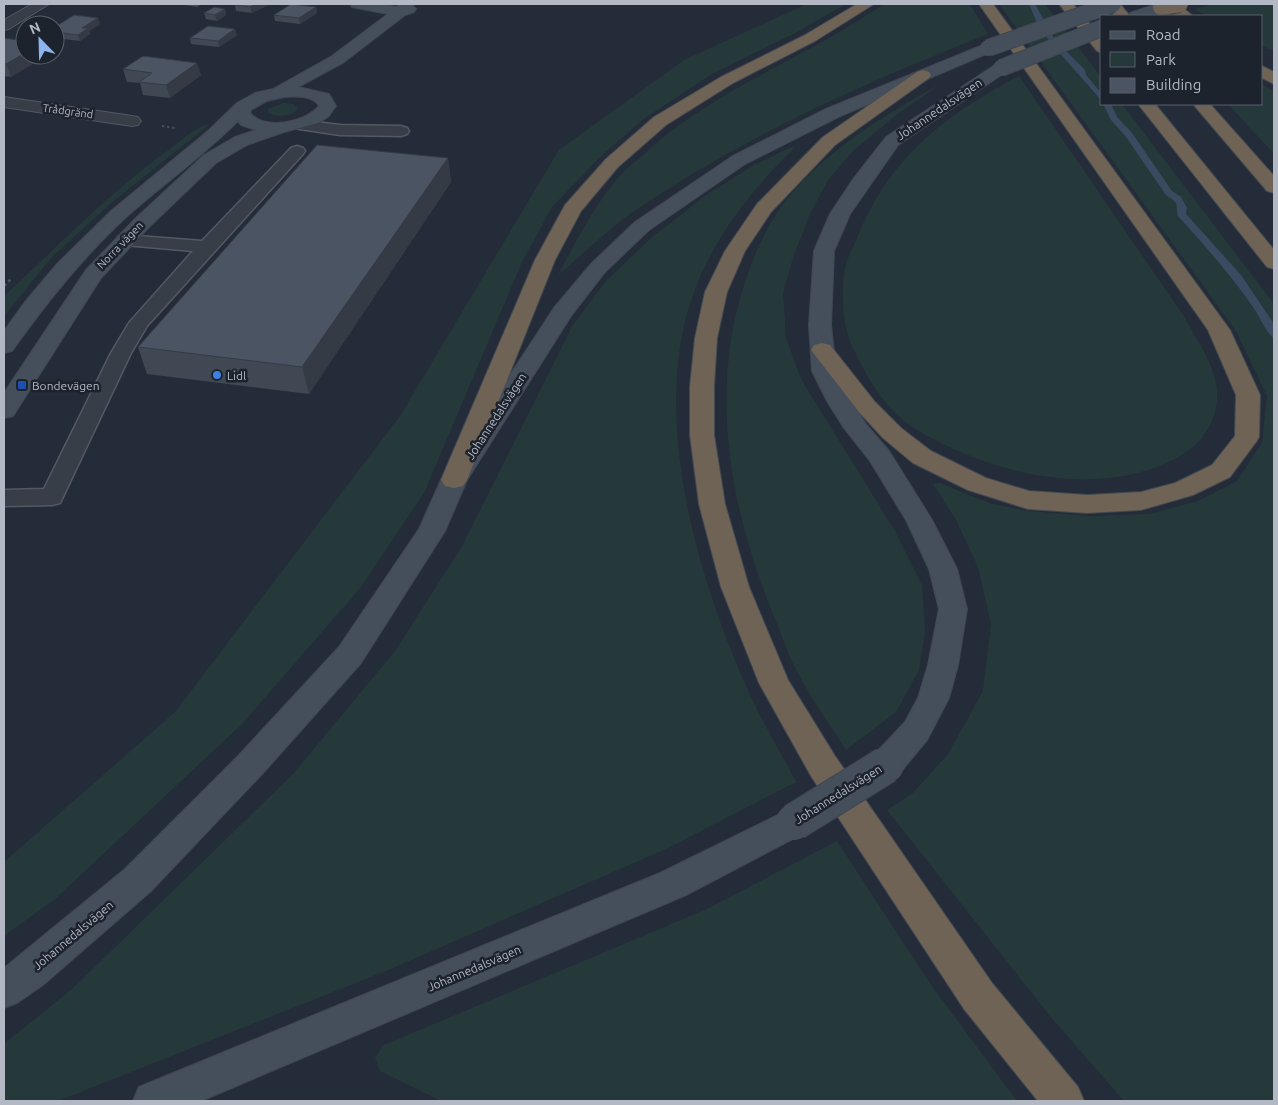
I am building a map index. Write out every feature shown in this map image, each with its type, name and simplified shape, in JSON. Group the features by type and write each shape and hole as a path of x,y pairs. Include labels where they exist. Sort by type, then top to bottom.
{"highway":[{"path":"454,480 545,260 572,208 612,163 660,121 727,80 810,38 867,4"},
{"path":"822,350 867,407 892,433 922,457 977,484 1028,500 1087,504 1132,501 1184,489 1221,471 1247,436 1248,395 1219,330 986,4"},
{"path":"1066,4 1100,46"},
{"path":"1112,4 1122,15"},
{"path":"1168,5 1180,4"},
{"path":"1168,5 1184,15"},
{"path":"1263,72 1274,79"},
{"path":"923,75 829,141 764,208 735,251 716,292 706,338 702,386 702,435 712,504 735,587 774,683 823,766 978,996 1064,1101"},
{"path":"1147,105 1274,263"},
{"path":"1201,105 1274,187"}],"main road":[{"path":"357,4 403,8 425,4"},
{"name":"Johannedalsvägen","path":"4,990 30,972 138,880 251,764 350,655 432,531 454,480 562,313 598,268 642,226 688,193 748,155 832,113 988,48 1112,4"},
{"path":"1138,15 1168,5"},
{"path":"274,93 338,59 403,8"},
{"name":"Johannedalsvägen","path":"152,1101 673,884 794,822 886,765 916,731 934,698 943,665 954,608 943,569 919,520 880,457 856,428 839,401 824,371 820,326 824,251 840,214 860,182 892,141 1001,68 1100,29"},
{"path":"325,104 324,83 338,59"},
{"path":"274,93 302,92 325,104"},
{"name":"Norra vägen","path":"4,346 63,268 88,243 172,167 216,133 243,107 256,99 274,93"},
{"name":"Norra vägen","path":"4,411 93,274 125,240 210,159 241,141 313,120 325,104"},
{"path":"243,107 241,114 245,120 266,127 290,126"}],"street":[{"path":"4,26 42,4"},
{"name":"Trådgränd","path":"4,102 132,121"}],"lane":[{"path":"290,126 340,130 401,131 352,121 325,104"},
{"path":"4,498 52,497 107,386 121,353 139,323 207,247 298,151"},
{"path":"125,240 207,247"}],"green space":[{"path":"807,4 846,4 795,33 712,74 645,118 599,158 552,207 522,262 424,493 361,587 242,724 54,900 4,936 4,862 175,712 400,416 559,150 684,60"},
{"path":"884,4 970,4 988,34 849,92 715,161 672,186 630,214 558,275 585,225 609,189 627,169 671,132 730,92 823,41"},
{"path":"999,4 1045,4 1100,75 1100,105 1123,105 1274,304 1274,1101 1124,1101 1050,1016 887,810 913,793 948,754 983,691 991,624 978,567 956,520 933,484 940,483 989,503 1026,511 1091,516 1149,514 1198,501 1237,481 1262,443 1267,396 1236,331"},
{"path":"1212,4 1274,4 1274,51 1263,46 1263,15 1204,15 1195,9"},
{"path":"1019,76 1185,318 1212,368 1217,389 1217,400 1212,420 1203,437 1189,450 1171,461 1140,472 1107,478 1074,479 1040,476 1006,468 943,444 905,422 889,406 870,379 849,338 844,319 843,300 843,281 846,264 869,211 885,185 921,142 943,124 966,107"},
{"path":"942,83 895,116 854,150 828,180 810,214 793,258 783,293 786,338 801,379 895,531 922,585 925,631 919,670 896,712 846,750 809,693 792,662 762,585 748,542 737,500 730,456 727,413 728,369 734,325 745,282 759,245 779,210 795,190 813,171 853,138 874,123"},
{"path":"1263,85 1274,92 1274,154 1229,105 1263,105"},
{"path":"283,103 293,104 298,108 284,116 268,113 268,109"},
{"path":"210,124 110,204 52,257 4,316 4,296 85,219 127,182 185,137 199,128"},
{"path":"791,147 794,148 736,214 703,271 694,292 681,339 676,389 678,440 685,493 696,545 711,596 747,688 764,724 796,782 666,849 386,971 58,1101 4,1101 4,1044 72,989 294,773 395,651 461,548 573,325 605,282 650,239 706,195 754,165"},
{"path":"837,841 931,985 1017,1101 441,1101 380,1071 375,1058 384,1045 707,909"}],"building":[{"path":"257,4 250,7 235,5"},
{"path":"291,4 316,7 299,18 274,15"},
{"path":"214,7 225,9 215,15 204,13"},
{"path":"74,15 98,18 82,28 88,28 78,35 65,33 65,21"},
{"path":"208,26 235,29 218,41 190,38"},
{"path":"4,38 15,40 15,59 4,64"},
{"path":"143,56 197,63 166,85 139,82 152,73 123,69"},
{"path":"317,145 448,158 302,367 138,347"}],"waterway":[{"path":"1032,4 1052,41 1082,72 1082,75 1100,97"},
{"path":"1108,105 1114,118 1129,135 1169,193 1178,199 1183,208 1181,214 1238,277 1270,325 1274,335"}],"place":[{"name":"Lidl","path":"217,375"},
{"name":"Bondevägen","path":"22,385"}]}
